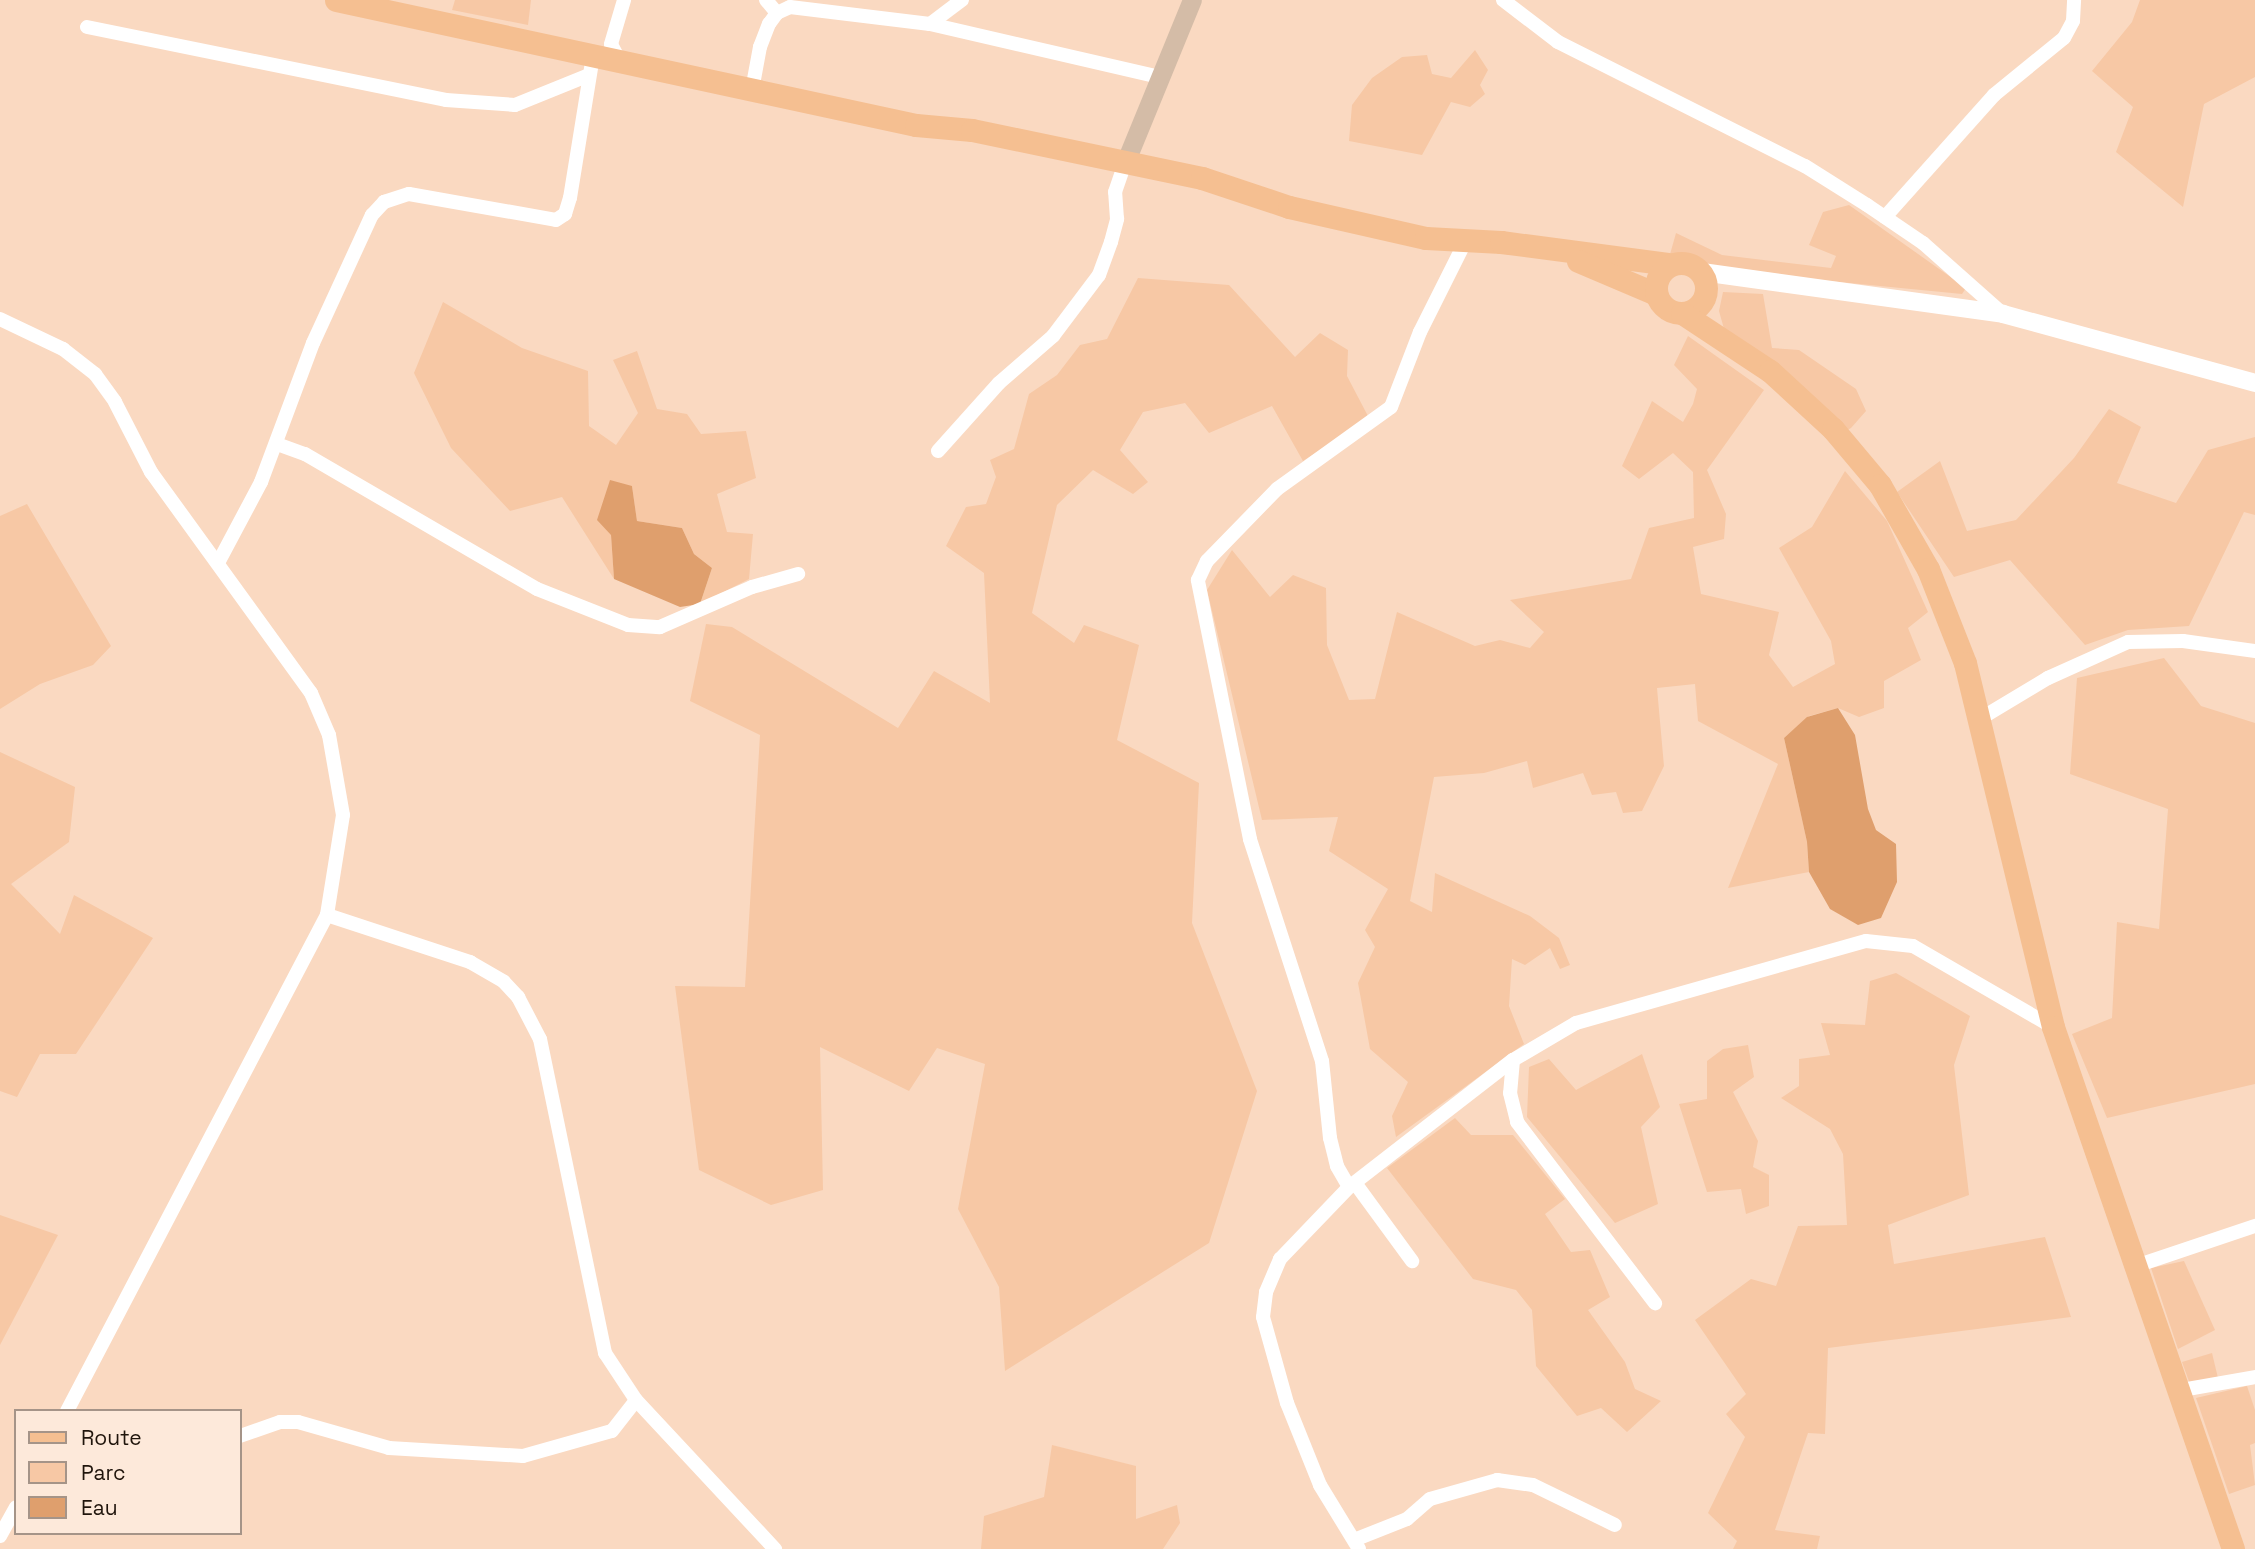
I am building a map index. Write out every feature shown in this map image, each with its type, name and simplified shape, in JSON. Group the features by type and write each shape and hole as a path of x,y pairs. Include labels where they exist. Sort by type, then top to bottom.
{"main road":[{"path":"337,0 591,66 621,63 1125,163 1236,187 1289,207 1426,238 1692,265 1702,272 1706,294 1693,310 1682,313"},
{"path":"1125,163 1192,0"},
{"path":"1552,251 1656,294"},
{"path":"1668,264 1655,283 1661,304 1682,313 1802,398 1857,454 1880,485 1941,600 1965,663 2053,1027 2133,1267 2233,1549"}],"street":[{"path":"621,63 611,44 624,0"},
{"path":"766,0 778,13"},
{"path":"930,24 962,0"},
{"path":"1503,0 1558,42 1805,166 1885,217 1965,277 2003,314"},
{"path":"1885,217 1994,95 2064,38 2073,20 2074,0"},
{"path":"752,90 760,47 778,13 809,3 930,24 1159,77"},
{"path":"87,27 446,100 515,105 591,66"},
{"path":"218,563 240,528 276,444 313,343 372,215 384,202 410,194 556,220 565,214 570,198 591,66"},
{"path":"938,451 999,383 1053,336 1094,284 1111,242 1116,219 1115,192 1125,163"},
{"path":"1412,1261 1337,1166 1330,1138 1322,1061 1250,839 1198,580 1207,561 1277,489 1391,407 1420,332 1466,240"},
{"path":"1702,272 2003,314 2255,383"},
{"path":"0,319 62,349 95,374 151,472 311,693 329,735 343,815 327,915 67,1409"},
{"path":"276,444 305,454 537,589 628,625 672,624 752,587 798,574"},
{"path":"1978,720 2048,678 2129,642 2183,641 2255,651"},
{"path":"327,915 470,962 504,982 518,997 540,1039 595,1322 616,1374 636,1400 775,1549"},
{"path":"1615,1525 1534,1485 1497,1480 1430,1499 1407,1519 1356,1545 1320,1485 1291,1415 1263,1317 1266,1292 1280,1259 1352,1184 1513,1060 1576,1023 1866,941 1913,946 2053,1027"},
{"path":"1513,1060 1510,1093 1517,1122 1655,1303"},
{"path":"2133,1267 2255,1226"},
{"path":"2176,1391 2255,1377"},
{"path":"242,1435 280,1422 298,1422 388,1448 523,1456 612,1431 636,1400"},
{"path":"0,1536 14,1511"}],"green space":[{"path":"455,0 531,0 528,25 452,10"},
{"path":"2140,0 2255,0 2255,77 2204,104 2183,207 2116,152 2133,107 2092,71 2132,22"},
{"path":"1475,50 1488,70 1480,85 1485,94 1470,107 1451,102 1422,155 1349,141 1352,105 1372,78 1402,57 1427,55 1432,74 1451,78"},
{"path":"1849,205 1966,288 1962,294 1667,265 1676,233 1722,255 1831,268 1836,256 1809,245 1823,212"},
{"path":"1138,278 1229,285 1295,357 1320,333 1348,350 1347,376 1369,418 1303,461 1272,406 1209,433 1185,403 1143,412 1120,450 1148,482 1133,494 1093,470 1057,505 1032,613 1074,643 1084,625 1139,645 1117,740 1199,783 1192,923 1257,1091 1209,1243 1005,1371 999,1287 958,1209 985,1064 937,1048 909,1091 820,1047 823,1190 771,1205 699,1170 675,986 745,987 760,735 690,701 706,624 732,627 898,728 934,671 990,703 984,573 946,546 966,507 986,504 996,477 990,460 1014,449 1029,394 1057,375 1080,345 1107,339"},
{"path":"1723,292 1763,294 1772,348 1799,350 1856,389 1866,411 1851,428 1844,432 1726,336 1719,311"},
{"path":"443,302 522,348 588,371 589,426 616,445 638,413 613,360 637,351 657,409 687,414 701,434 746,431 756,478 717,494 727,532 753,534 749,579 700,604 712,568 694,554 682,528 637,521 632,486 611,535 614,579 562,497 510,511 451,448 414,373"},
{"path":"1688,336 1764,390 1707,470 1726,514 1724,539 1693,547 1701,594 1779,612 1769,655 1793,687 1835,664 1831,641 1779,548 1812,527 1845,471 1887,521 1928,612 1908,628 1921,660 1884,681 1884,708 1859,717 1838,708 1809,716 1784,738 1807,842 1809,872 1728,888 1778,764 1698,721 1695,684 1657,688 1664,766 1642,811 1623,813 1616,792 1592,795 1583,773 1533,788 1527,761 1484,773 1434,777 1410,901 1432,912 1435,873 1530,916 1559,938 1570,965 1560,969 1550,948 1525,965 1512,959 1509,1006 1524,1044 1396,1137 1392,1116 1408,1082 1370,1049 1358,983 1375,947 1365,930 1388,889 1329,851 1338,817 1262,820 1207,590 1232,550 1270,597 1293,575 1326,588 1327,645 1349,700 1375,699 1397,612 1475,646 1500,640 1530,648 1544,632 1510,600 1631,579 1649,528 1694,518 1693,472 1673,453 1639,479 1622,466 1652,401 1683,422 1693,404 1697,389 1674,365"},
{"path":"2109,409 2141,427 2117,483 2176,503 2208,450 2255,437 2255,515 2244,512 2189,626 2128,630 2085,645 2010,560 1954,577 1897,492 1940,461 1967,531 2016,520 2074,458"},
{"path":"27,504 111,646 93,665 40,684 0,709 0,516"},
{"path":"2164,658 2201,706 2255,723 2255,1084 2107,1118 2072,1034 2112,1018 2117,922 2159,929 2168,809 2070,774 2077,678"},
{"path":"0,752 75,787 69,842 11,884 60,934 74,895 153,938 76,1054 40,1054 17,1097 0,1091"},
{"path":"1896,973 1970,1016 1954,1065 1969,1195 1888,1225 1894,1264 2045,1237 2071,1317 1828,1348 1825,1434 1808,1433 1775,1530 1820,1536 1817,1549 1733,1549 1737,1541 1708,1513 1745,1437 1726,1414 1746,1394 1695,1320 1751,1279 1776,1286 1798,1226 1847,1225 1843,1154 1830,1129 1781,1098 1799,1086 1799,1059 1830,1055 1821,1023 1865,1025 1870,981"},
{"path":"1748,1045 1754,1077 1733,1092 1758,1141 1753,1167 1769,1175 1769,1206 1746,1214 1741,1189 1707,1192 1679,1104 1707,1099 1707,1061 1723,1049"},
{"path":"1642,1054 1660,1107 1641,1127 1658,1204 1615,1223 1527,1117 1529,1067 1549,1059 1576,1090"},
{"path":"1455,1118 1471,1135 1513,1135 1565,1199 1545,1214 1571,1252 1590,1250 1610,1297 1588,1310 1625,1362 1635,1389 1661,1401 1627,1432 1601,1408 1577,1416 1536,1366 1532,1310 1516,1290 1473,1279 1387,1168"},
{"path":"0,1215 58,1235 0,1345"},
{"path":"2184,1261 2215,1330 2178,1349 2151,1268"},
{"path":"2212,1353 2218,1378 2190,1384 2182,1362"},
{"path":"2247,1386 2255,1410 2255,1443 2250,1445 2255,1485 2229,1494 2196,1398"},
{"path":"1052,1445 1136,1466 1136,1519 1177,1505 1180,1523 1163,1549 981,1549 984,1516 1044,1497"}],"water":[{"path":"610,480 632,486 637,521 682,528 694,554 712,568 700,604 680,607 614,579 611,535 597,520"},
{"path":"1838,708 1855,735 1868,809 1876,830 1896,844 1897,882 1881,918 1858,925 1830,909 1809,872 1807,842 1784,738 1807,717"}]}
